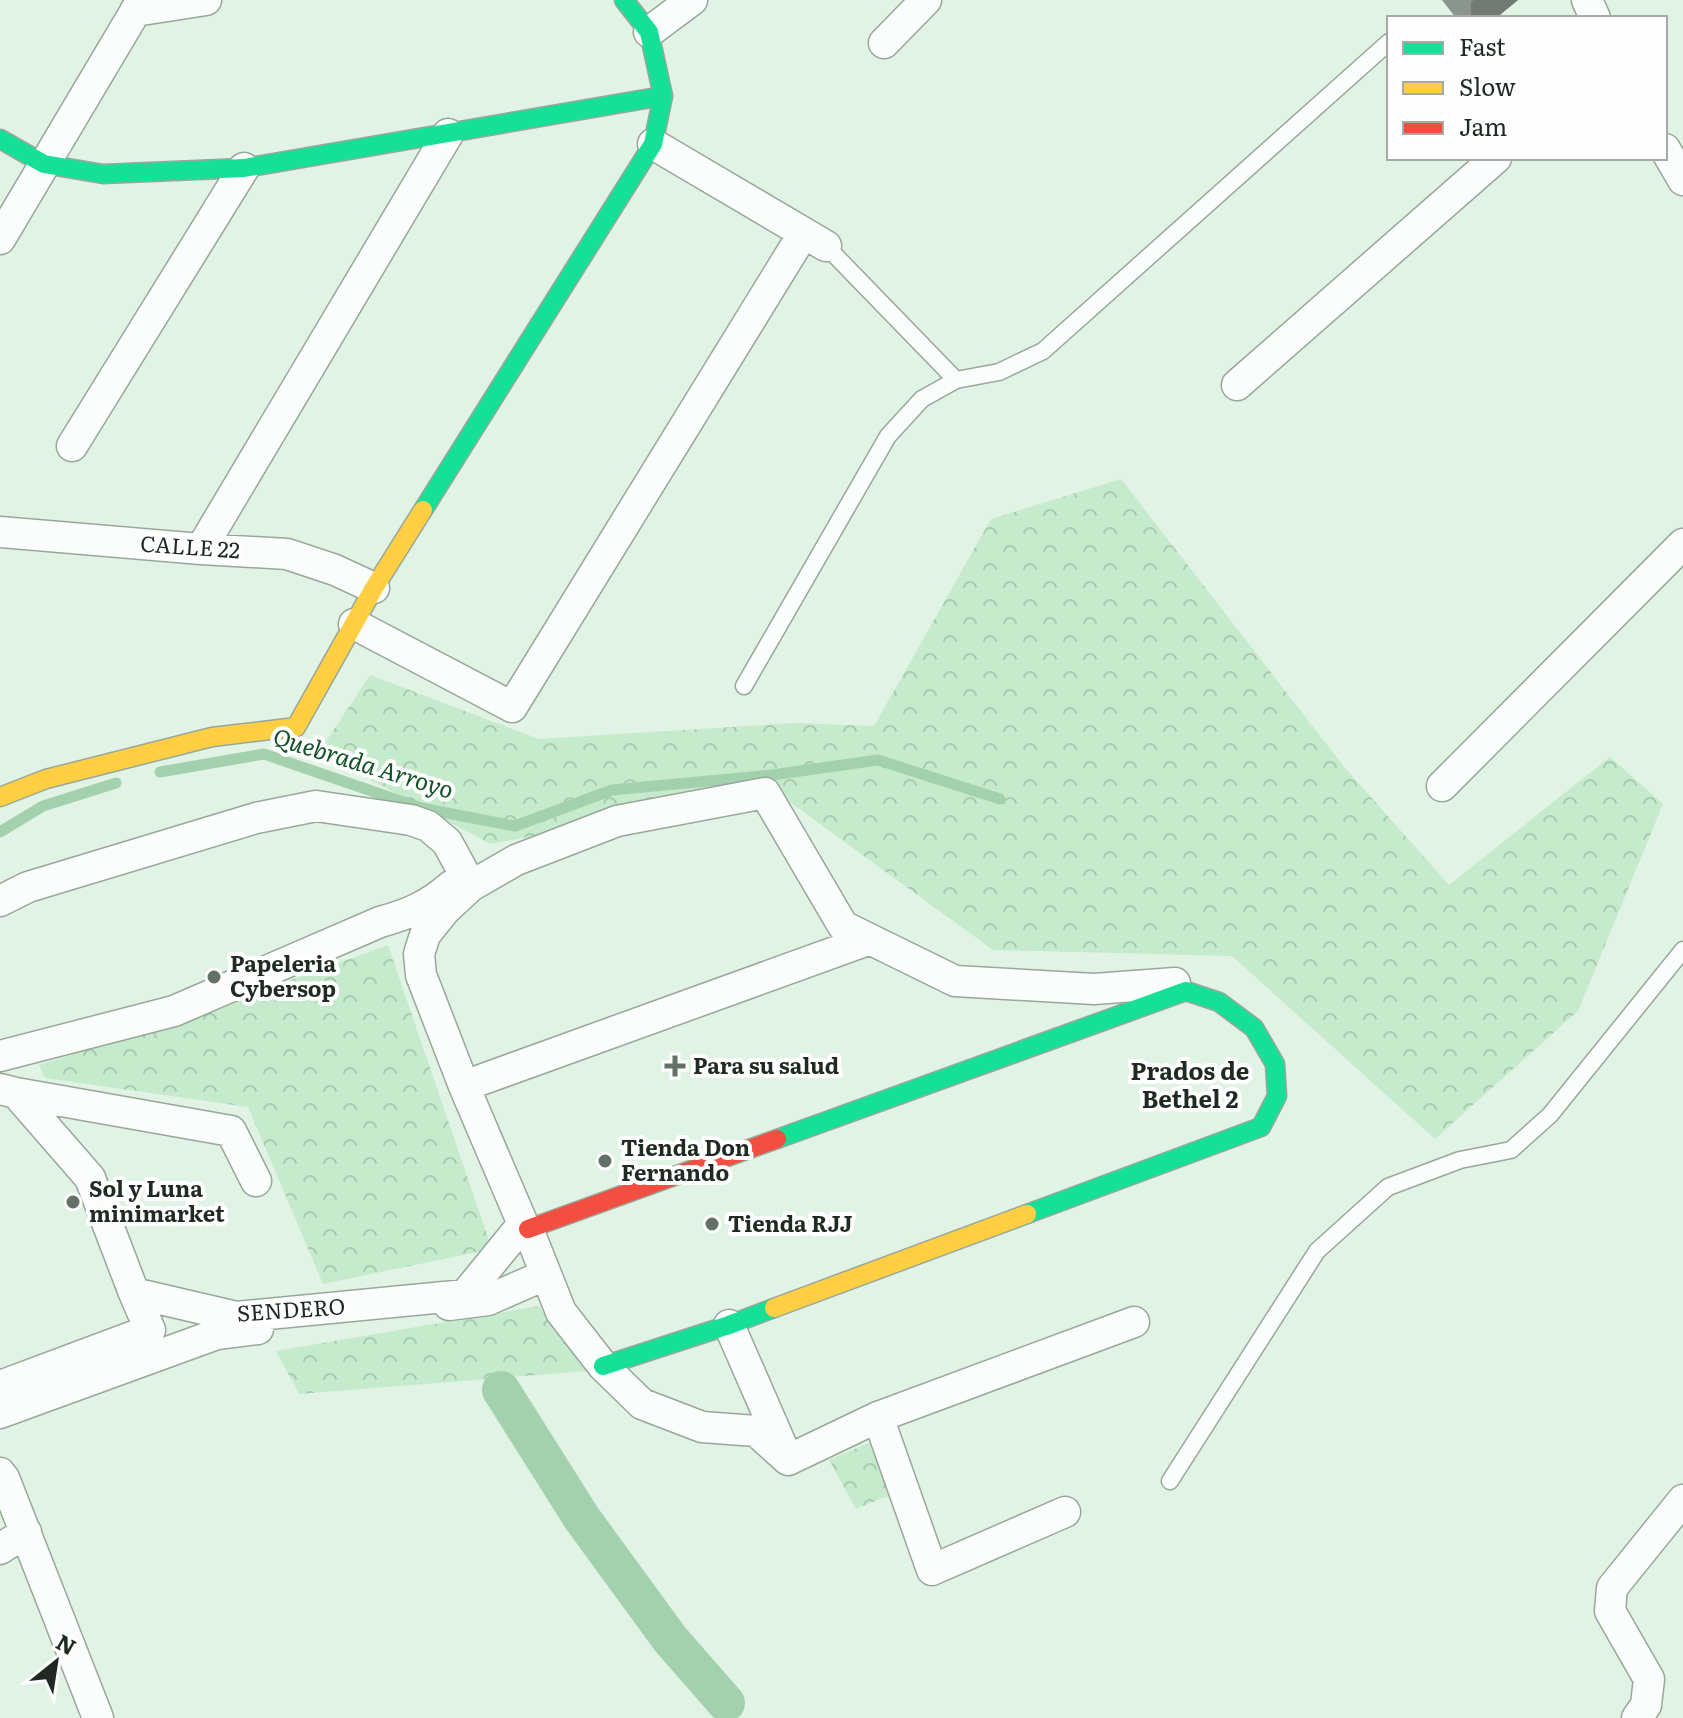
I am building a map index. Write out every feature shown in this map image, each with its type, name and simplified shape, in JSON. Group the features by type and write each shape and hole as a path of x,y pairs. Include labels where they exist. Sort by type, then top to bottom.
{"street":[{"path":"0,239 138,6 206,0"},
{"path":"0,797 46,779 212,737 296,727 374,588 653,144 663,96 649,32 624,0"},
{"path":"649,32 692,0"},
{"path":"884,43 926,0"},
{"path":"0,139 44,164 103,174 244,168 663,96"},
{"path":"201,549 448,134"},
{"path":"354,624 512,707 814,240 653,144"},
{"path":"1667,152 1683,180"},
{"path":"1237,385 1494,160"},
{"path":"72,446 244,168"},
{"name":"CALLE 22","path":"0,532 287,554 335,570 374,588"},
{"path":"1442,786 1683,544"},
{"path":"0,1056 174,1011 380,922 412,912 468,880 617,821 765,793 843,926 868,940 955,981 1094,989 1206,980 1254,1028 1275,1064 1277,1096 1261,1127 729,1325 603,1366"},
{"path":"0,901 28,887 256,818 316,806 411,820 428,826 447,842 468,880"},
{"path":"468,880 425,935 419,954 421,975 464,1086 561,1312 603,1366 642,1404 702,1427 756,1431 788,1460"},
{"path":"464,1086 868,940"},
{"path":"525,1226 1186,991 1219,1002 1254,1028"},
{"path":"8,1091 231,1131 256,1181"},
{"path":"8,1091 90,1178 150,1330"},
{"name":"SENDERO","path":"134,1293 237,1317 465,1295 525,1226"},
{"path":"0,1413 217,1334 488,1300 545,1275"},
{"path":"0,1386 150,1330 237,1317"},
{"path":"788,1460 878,1417 1134,1322"},
{"path":"729,1325 788,1460"},
{"path":"878,1417 932,1570 1065,1512"},
{"path":"0,1473 98,1718"},
{"path":"1637,1718 1646,1705 1649,1679 1610,1611 1612,1588 1683,1500"},
{"path":"0,1549 26,1532"}],"lane":[{"path":"744,686 888,436 922,399 956,380 999,372 1043,351 1387,44"},
{"path":"814,240 956,380"},
{"path":"1170,1481 1317,1251 1388,1187 1460,1160 1511,1150 1550,1115 1683,950"}],"green space":[{"path":"1121,479 1345,768 1449,885 1610,757 1663,804 1578,1011 1435,1139 1232,956 993,950 776,792 490,844 319,752 370,675 539,739 794,723 874,726 991,519"},
{"path":"388,945 492,1249 323,1284 248,1107 45,1078 39,1065 152,1030"},
{"path":"539,1306 588,1371 299,1394 276,1351"},
{"path":"873,1441 893,1494 856,1509 829,1460"}],"waterway":[{"name":"Quebrada Arroyo","path":"160,772 264,754 421,808 515,826 612,790 772,775 878,760 1000,799"},
{"name":"Quebrada Arroyo","path":"0,832 43,806 116,783"},
{"path":"501,1390 581,1517 670,1639 726,1703"}],"traffic: fast":[{"path":"423,510 653,144 663,96 649,32 624,0"},
{"path":"0,139 44,164 103,174 244,168 663,96"},
{"path":"777,1139 1186,991 1219,1002 1254,1028 1275,1064 1277,1096 1261,1127 1027,1214"},
{"path":"603,1366 774,1308"}],"traffic: slow":[{"path":"0,797 46,779 212,737 296,727 374,588 423,510"},
{"path":"774,1308 1027,1214"}],"traffic: jam":[{"path":"528,1229 777,1139"}],"place":[{"name":"Papeleria Cybersop","path":"214,977"},
{"name":"Para su salud","path":"675,1066"},
{"name":"Tienda Don Fernando","path":"605,1161"},
{"name":"Sol y Luna minimarket","path":"73,1202"},
{"name":"Tienda RJJ","path":"712,1224"}],"district":[{"name":"Prados de Bethel 2","path":"1190,1086"}]}
